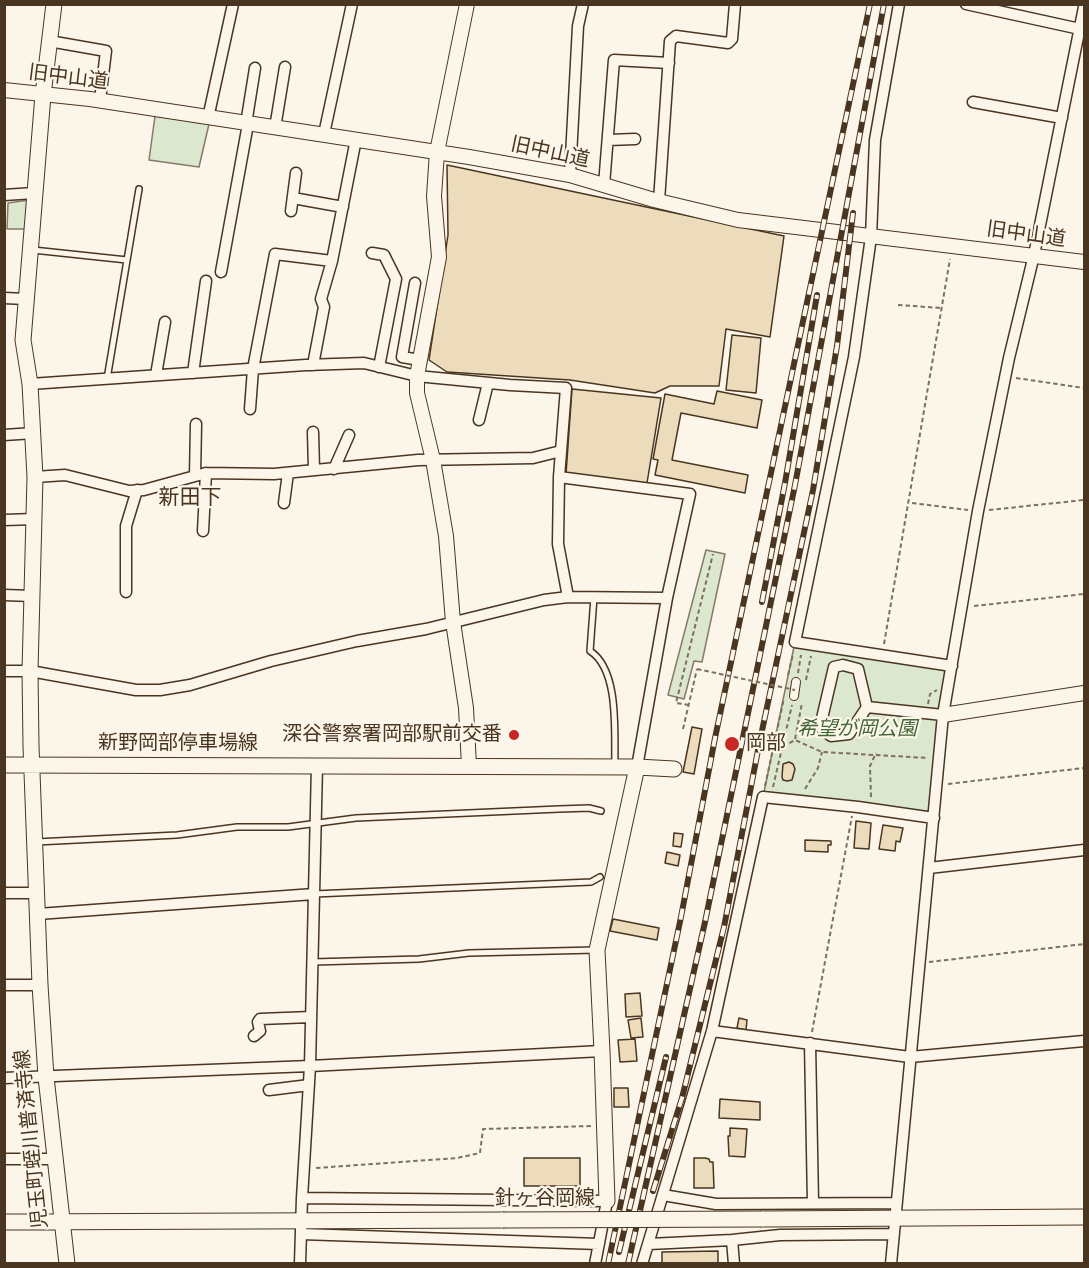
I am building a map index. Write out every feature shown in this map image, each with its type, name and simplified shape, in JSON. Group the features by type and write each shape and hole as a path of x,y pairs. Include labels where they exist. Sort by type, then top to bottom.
{"main road":[{"name":"児玉町蛭川普済寺線","path":"54,4 43,94 23,340 34,433 35,519 30,671 31,764 40,985 46,1077 67,1263"},
{"name":"新野岡部停車場線","path":"4,765 317,765 674,769"},
{"name":"針ヶ谷岡線","path":"607,1201 597,950 637,767"},
{"name":"針ヶ谷岡線","path":"4,1222 61,1221 301,1228 503,1220 762,1219 893,1226 1084,1217"}],"street":[{"path":"208,118 232,4"},
{"path":"324,134 352,4"},
{"path":"467,4 437,152 434,196 439,257 417,376 417,393 433,460 446,536 453,622 466,708 469,766"},
{"path":"570,174 578,26 583,4"},
{"path":"658,201 670,41 676,36 728,44 732,39 735,4"},
{"path":"899,4 875,140 871,237 854,357 799,646 882,655 952,666"},
{"path":"966,4 1080,29"},
{"path":"891,1263 895,1203 940,759 942,715 978,511 1034,255 1084,7"},
{"path":"49,41 106,51 100,100"},
{"path":"604,185 614,60 669,63"},
{"path":"275,128 285,66"},
{"path":"221,273 255,68"},
{"name":"旧中山道","path":"4,90 100,100 570,174 658,201 738,220 1084,262"},
{"path":"973,102 1062,118"},
{"path":"313,365 324,307 321,299 332,261 356,139"},
{"path":"608,140 635,139"},
{"path":"291,211 296,173"},
{"path":"4,195 34,193"},
{"path":"293,198 343,207"},
{"path":"372,253 384,255 396,279 379,367"},
{"path":"250,409 253,369 275,254 332,261"},
{"path":"193,373 206,281"},
{"path":"415,283 402,357 420,360"},
{"path":"4,298 26,299"},
{"path":"156,375 165,322"},
{"path":"30,384 364,363 417,376 566,388 559,477 558,544 568,597"},
{"path":"479,420 488,383"},
{"path":"196,424 203,531"},
{"path":"313,432 314,470"},
{"path":"4,435 34,433"},
{"path":"334,469 349,435"},
{"path":"35,477 65,475 129,490 144,490 201,474 288,473 433,460 533,458 561,451"},
{"path":"284,503 288,473"},
{"path":"559,477 690,494 667,598 637,767"},
{"path":"126,592 126,526 137,490"},
{"path":"4,520 35,519"},
{"path":"4,595 33,597"},
{"path":"4,671 30,671 136,690 160,690 190,685 271,661 544,600 568,597 667,598"},
{"path":"843,665 858,669 867,707 849,734 831,736 820,727 834,667 843,665"},
{"path":"867,707 942,715 1084,693"},
{"path":"300,1263 310,1066 317,765"},
{"path":"642,1263 712,1031 767,797 934,818"},
{"path":"928,868 1084,850"},
{"path":"4,893 36,892"},
{"path":"38,914 314,894"},
{"path":"4,985 40,985"},
{"path":"254,1036 260,1031 260,1018 311,1017"},
{"path":"712,1031 910,1057 1084,1041"},
{"path":"810,1044 813,1203"},
{"path":"4,1078 310,1066 602,1051"},
{"path":"269,1090 309,1085"},
{"path":"4,1159 56,1159"},
{"path":"663,1195 716,1204 895,1203"},
{"path":"302,1198 607,1201 596,1263"},
{"path":"649,1244 732,1240 893,1226"},
{"path":"301,1228 599,1244"},
{"path":"732,1240 734,1263"}],"lane":[{"path":"107,379 139,189"},
{"path":"30,250 127,260"},
{"path":"594,597 590,651 599,656 611,688 614,709 615,767"},
{"path":"34,842 177,835 237,827 288,827 356,818 559,808 589,808 601,811"},
{"path":"314,894 591,882 600,877"},
{"path":"313,962 419,959 469,952 597,950"}],"path":[{"path":"882,655 952,245"},
{"path":"898,305 941,308"},
{"path":"1006,377 1084,388"},
{"path":"912,503 978,511 1084,500"},
{"path":"689,705 676,702 713,554"},
{"path":"962,608 1084,594"},
{"path":"799,646 800,662"},
{"path":"767,797 799,646"},
{"path":"682,729 697,669 795,689"},
{"path":"767,797 783,747 790,714"},
{"path":"783,747 795,740 822,752 876,753 940,759"},
{"path":"801,801 806,786 818,768 822,752"},
{"path":"871,809 870,766 876,753"},
{"path":"945,785 1084,768"},
{"path":"810,1044 854,807"},
{"path":"926,962 1084,945"},
{"path":"304,1168 457,1158 480,1153 483,1129 605,1125"}],"green space":[{"path":"155,116 209,124 199,167 149,160"},
{"path":"29,200 26,229 7,229 8,203"},
{"path":"706,550 725,554 702,662 694,661 684,699 668,695"},
{"name":"希望が岡公園","path":"795,642 952,666 934,818 763,797"}],"building":[{"path":"447,165 784,236 770,337 726,329 719,386 670,386 655,393 570,380 447,372 429,360 448,235"},
{"path":"732,335 761,338 756,393 726,390"},
{"path":"572,389 661,398 647,483 566,474"},
{"path":"717,391 762,400 757,428 681,413 672,460 748,475 745,493 655,475 658,460 653,459 665,394 714,404"},
{"path":"692,727 702,729 694,774 683,772"},
{"path":"789,762 795,769 792,780 787,781 782,777 783,764"},
{"path":"856,821 871,823 869,849 854,848"},
{"path":"883,825 903,828 900,842 896,841 895,851 879,849"},
{"path":"674,833 683,834 681,847 673,846"},
{"path":"805,840 831,841 831,845 828,845 828,852 805,851"},
{"path":"667,852 680,855 678,866 665,863"},
{"path":"613,919 659,928 657,940 610,931"},
{"path":"640,993 642,1016 626,1017 625,994"},
{"path":"641,1018 643,1037 631,1038 628,1020"},
{"path":"739,1018 747,1020 746,1030 737,1028"},
{"path":"635,1039 637,1061 620,1062 618,1040"},
{"path":"614,1088 628,1088 629,1107 614,1107"},
{"path":"720,1099 760,1102 760,1120 719,1118"},
{"path":"730,1128 747,1129 745,1157 729,1156"},
{"path":"524,1158 580,1158 580,1186 524,1186"},
{"path":"694,1158 705,1158 713,1162 714,1188 694,1188"},
{"path":"718,1251 718,1264 662,1264 662,1252"}],"railway":[{"path":"608,1264 681,917 715,738 870,4"},
{"path":"628,1264 705,922 795,485 884,4"},
{"path":"653,1191 682,1098 724,927 759,745 813,490 837,346 853,213"},
{"path":"762,602 817,295"},
{"path":"619,1252 666,1057"}],"place":[{"name":"深谷警察署岡部駅前交番","path":"514,735"},
{"name":"岡部","path":"732,744"}],"district":[{"name":"新田下","path":"190,498"}]}
